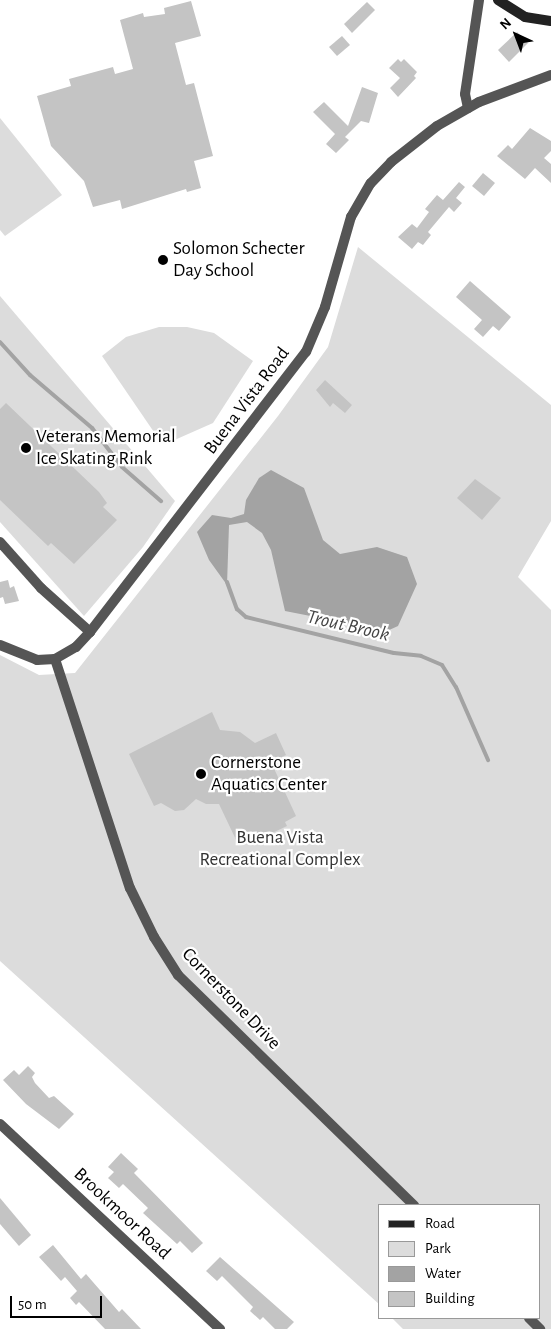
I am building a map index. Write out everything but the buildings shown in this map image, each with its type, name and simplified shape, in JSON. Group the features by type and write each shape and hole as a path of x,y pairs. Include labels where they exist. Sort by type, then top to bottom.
{"main road":[{"path":"498,0 525,17 551,21"}],"street":[{"path":"468,108 465,94 479,0"},
{"path":"549,76 551,87"},
{"name":"Buena Vista Road","path":"0,645 37,660 54,658 76,647 90,632 306,352 325,307 351,217 371,183 405,150 468,108 549,76"},
{"path":"0,542 41,588 90,632"},
{"name":"Cornerstone Drive","path":"54,658 130,888 154,937 173,967 413,1204"},
{"name":"Brookmoor Road","path":"0,1124 220,1329"},
{"path":"530,1319 540,1329"}],"green space":[{"path":"0,118 62,195 5,236 0,230"},
{"name":"Buena Vista Recreational Complex","path":"358,247 551,405 551,521 518,577 551,610 551,1329 403,1329 393,1319 541,1319 541,1204 378,1204 378,1303 0,961 0,655 39,675 75,673 278,416 328,347"},
{"path":"0,296 175,501 143,547 84,616 0,522"},
{"path":"159,327 187,327 214,333 253,361 213,423 170,442 158,438 102,356 126,337"}],"water":[{"path":"271,470 304,488 323,540 340,554 377,547 407,557 417,584 398,626 387,631 285,611 271,550 262,533 247,522 229,525 227,585 209,560 197,532 212,515 231,518 244,514 246,500 259,478"}],"waterway":[{"name":"Trout Brook","path":"0,342 30,375 92,428 122,467 161,501"},
{"name":"Trout Brook","path":"227,582 237,609 246,617 394,653 421,656 442,665 456,687 488,760"}],"place":[{"name":"Solomon Schecter Day School","path":"163,260"},
{"name":"Veterans Memorial Ice Skating Rink","path":"26,448"},
{"name":"Cornerstone Aquatics Center","path":"201,774"}]}
